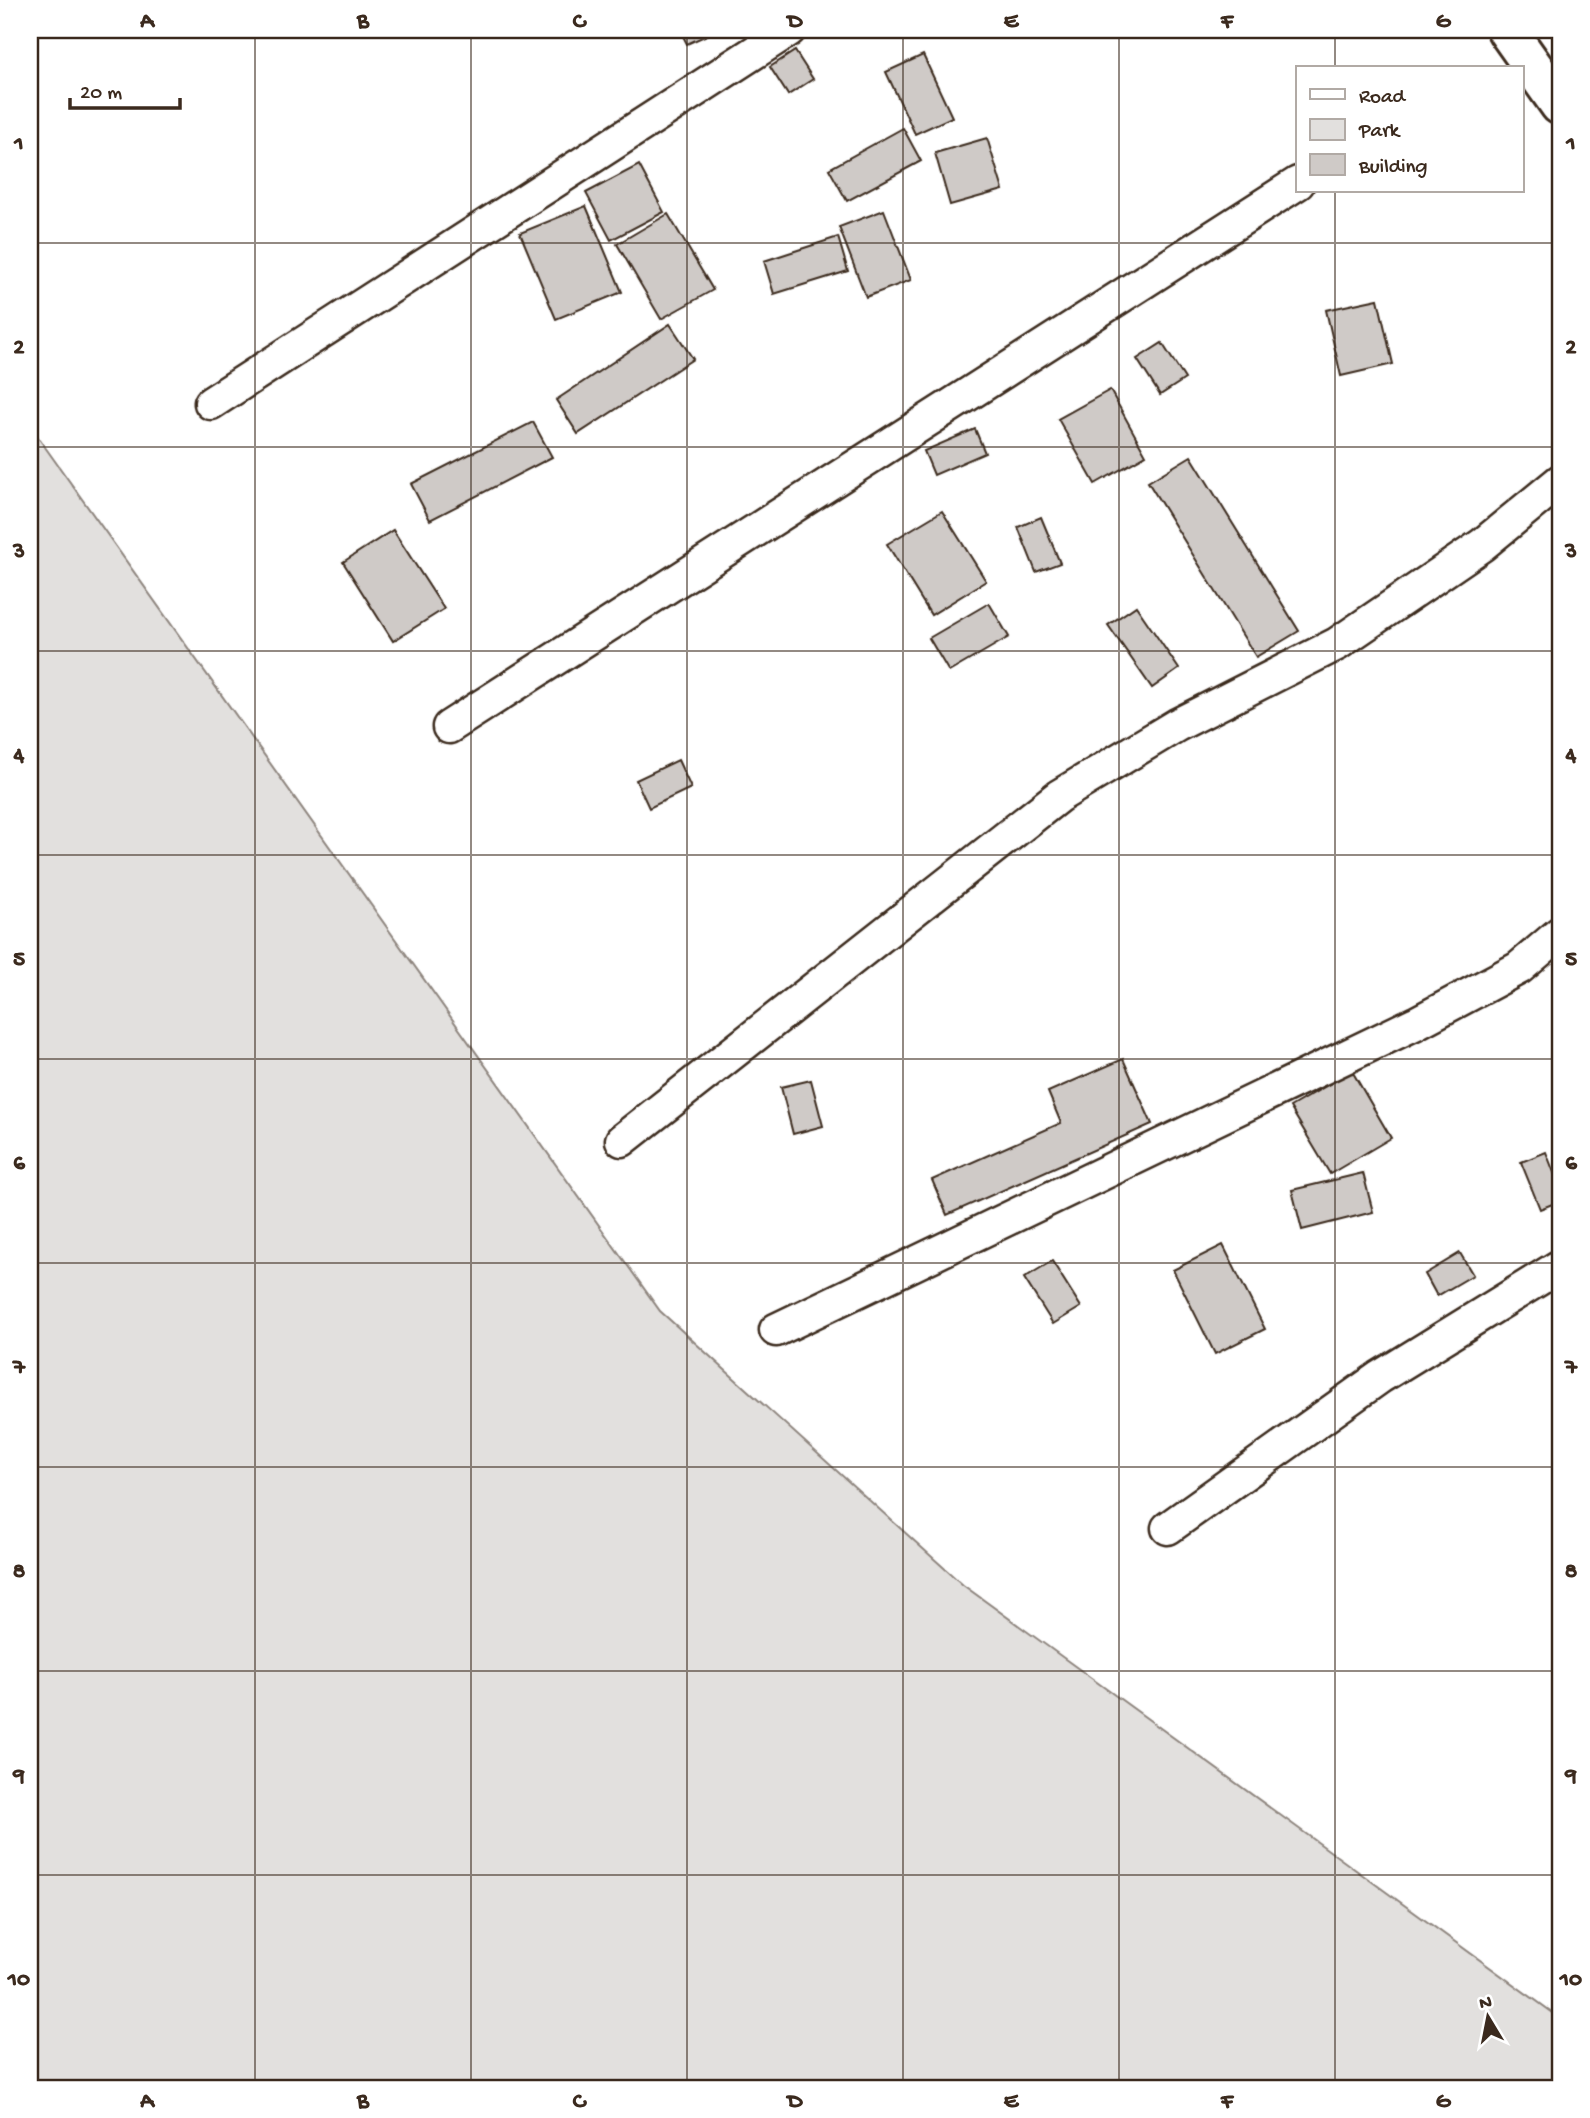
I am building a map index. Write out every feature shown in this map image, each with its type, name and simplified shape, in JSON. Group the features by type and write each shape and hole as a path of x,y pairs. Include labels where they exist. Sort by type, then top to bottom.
{"street":[{"path":"211,403 789,30"},
{"path":"1507,30 1530,76 1560,105"},
{"path":"449,727 1296,184"},
{"path":"622,1140 1059,796 1177,725 1337,645 1482,545 1560,481"},
{"path":"776,1330 1416,1023 1519,968 1560,933"},
{"path":"1168,1528 1380,1377 1560,1266"}],"green space":[{"path":"30,426 660,1311 963,1585 1560,2018 1560,2088 30,2088"}],"building":[{"path":"680,30 718,30 687,44"},
{"path":"795,51 813,79 788,95 770,67"},
{"path":"923,55 952,117 915,134 886,72"},
{"path":"903,128 921,161 847,201 829,169"},
{"path":"987,138 1003,190 950,205 935,153"},
{"path":"639,165 664,212 611,240 586,193"},
{"path":"586,206 622,292 556,319 520,233"},
{"path":"884,210 911,280 866,297 839,227"},
{"path":"668,214 713,290 661,319 617,244"},
{"path":"838,237 848,271 774,294 764,261"},
{"path":"1378,299 1393,364 1341,376 1326,310"},
{"path":"670,324 693,359 578,434 556,400"},
{"path":"1162,343 1185,379 1160,395 1137,359"},
{"path":"1110,390 1146,455 1095,484 1058,419"},
{"path":"533,422 552,457 430,520 411,484"},
{"path":"975,429 985,453 934,475 924,451"},
{"path":"1191,456 1299,631 1256,657 1148,482"},
{"path":"942,511 986,581 931,615 887,544"},
{"path":"1041,517 1060,563 1036,572 1018,527"},
{"path":"393,530 444,609 393,641 343,562"},
{"path":"989,603 1009,637 949,672 929,638"},
{"path":"1136,606 1179,669 1152,688 1108,625"},
{"path":"678,760 691,788 649,808 636,780"},
{"path":"1123,1059 1152,1124 947,1215 932,1180 1061,1123 1048,1092"},
{"path":"1352,1071 1391,1138 1330,1174 1290,1107"},
{"path":"811,1080 823,1126 793,1134 781,1087"},
{"path":"1546,1152 1560,1188 1560,1201 1540,1209 1521,1162"},
{"path":"1363,1173 1373,1212 1302,1230 1292,1190"},
{"path":"1223,1245 1265,1329 1215,1354 1173,1270"},
{"path":"1460,1253 1473,1275 1437,1296 1425,1274"},
{"path":"1052,1261 1081,1307 1053,1324 1024,1278"}]}
